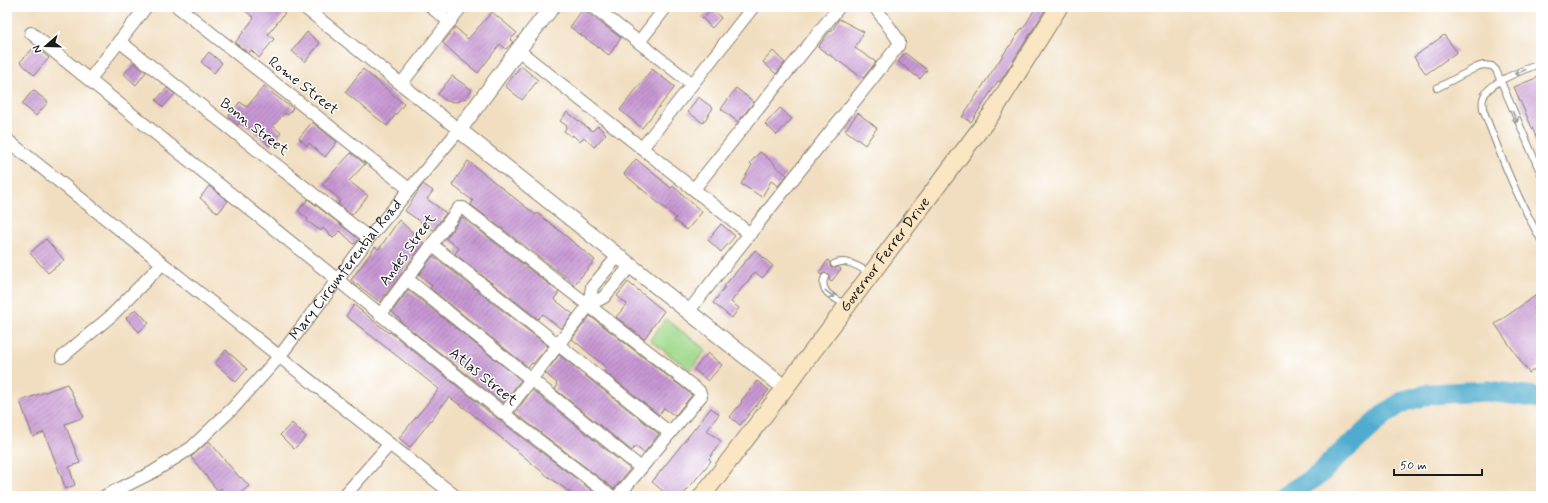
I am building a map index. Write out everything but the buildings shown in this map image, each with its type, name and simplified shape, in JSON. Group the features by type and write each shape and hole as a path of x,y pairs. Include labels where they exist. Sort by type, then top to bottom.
{"main road":[{"name":"Governor Ferrer Drive","path":"702,496 993,112 1059,7"}],"street":[{"path":"90,79 146,7"},
{"name":"Rome Street","path":"178,7 409,189"},
{"path":"304,7 785,388"},
{"path":"431,7 450,22"},
{"path":"401,84 461,7"},
{"name":"Mary Circumferential Road","path":"105,496 153,472 190,448 234,407 279,357 336,280 409,189 460,130 518,50 552,7"},
{"path":"594,7 692,84"},
{"path":"639,42 666,7"},
{"path":"642,148 753,7"},
{"path":"694,189 839,7"},
{"path":"688,312 898,46 899,42 897,38 874,7"},
{"name":"Atlas Street","path":"31,33 90,79 336,280 381,314 504,414 611,496"},
{"name":"Bonn Street","path":"119,41 370,238"},
{"path":"518,50 750,234"},
{"path":"7,140 455,496"},
{"name":"Andes Street","path":"381,314 458,208 463,208 589,305"},
{"path":"432,245 670,433"},
{"path":"589,305 592,287 618,256"},
{"path":"62,357 111,316 162,264"},
{"path":"504,414 589,305 604,297 630,266"},
{"path":"407,279 640,468"},
{"path":"589,305 699,391 701,396 618,496"},
{"path":"344,496 389,445"}],"lane":[{"path":"1541,63 1500,81 1488,91 1483,99 1483,109 1509,178 1526,214 1541,240"},
{"path":"1437,88 1477,67 1483,65 1492,66 1496,70 1541,174"},
{"path":"834,264 839,261 845,261 872,273"},
{"path":"825,277 822,281 822,287 825,291 847,306"}],"green space":[{"path":"666,319 706,350 690,370 650,340"}],"waterway":[{"path":"1285,496 1320,474 1335,458 1386,413 1404,401 1430,394 1488,391 1541,398"},
{"path":"1276,496 1291,492"}]}
